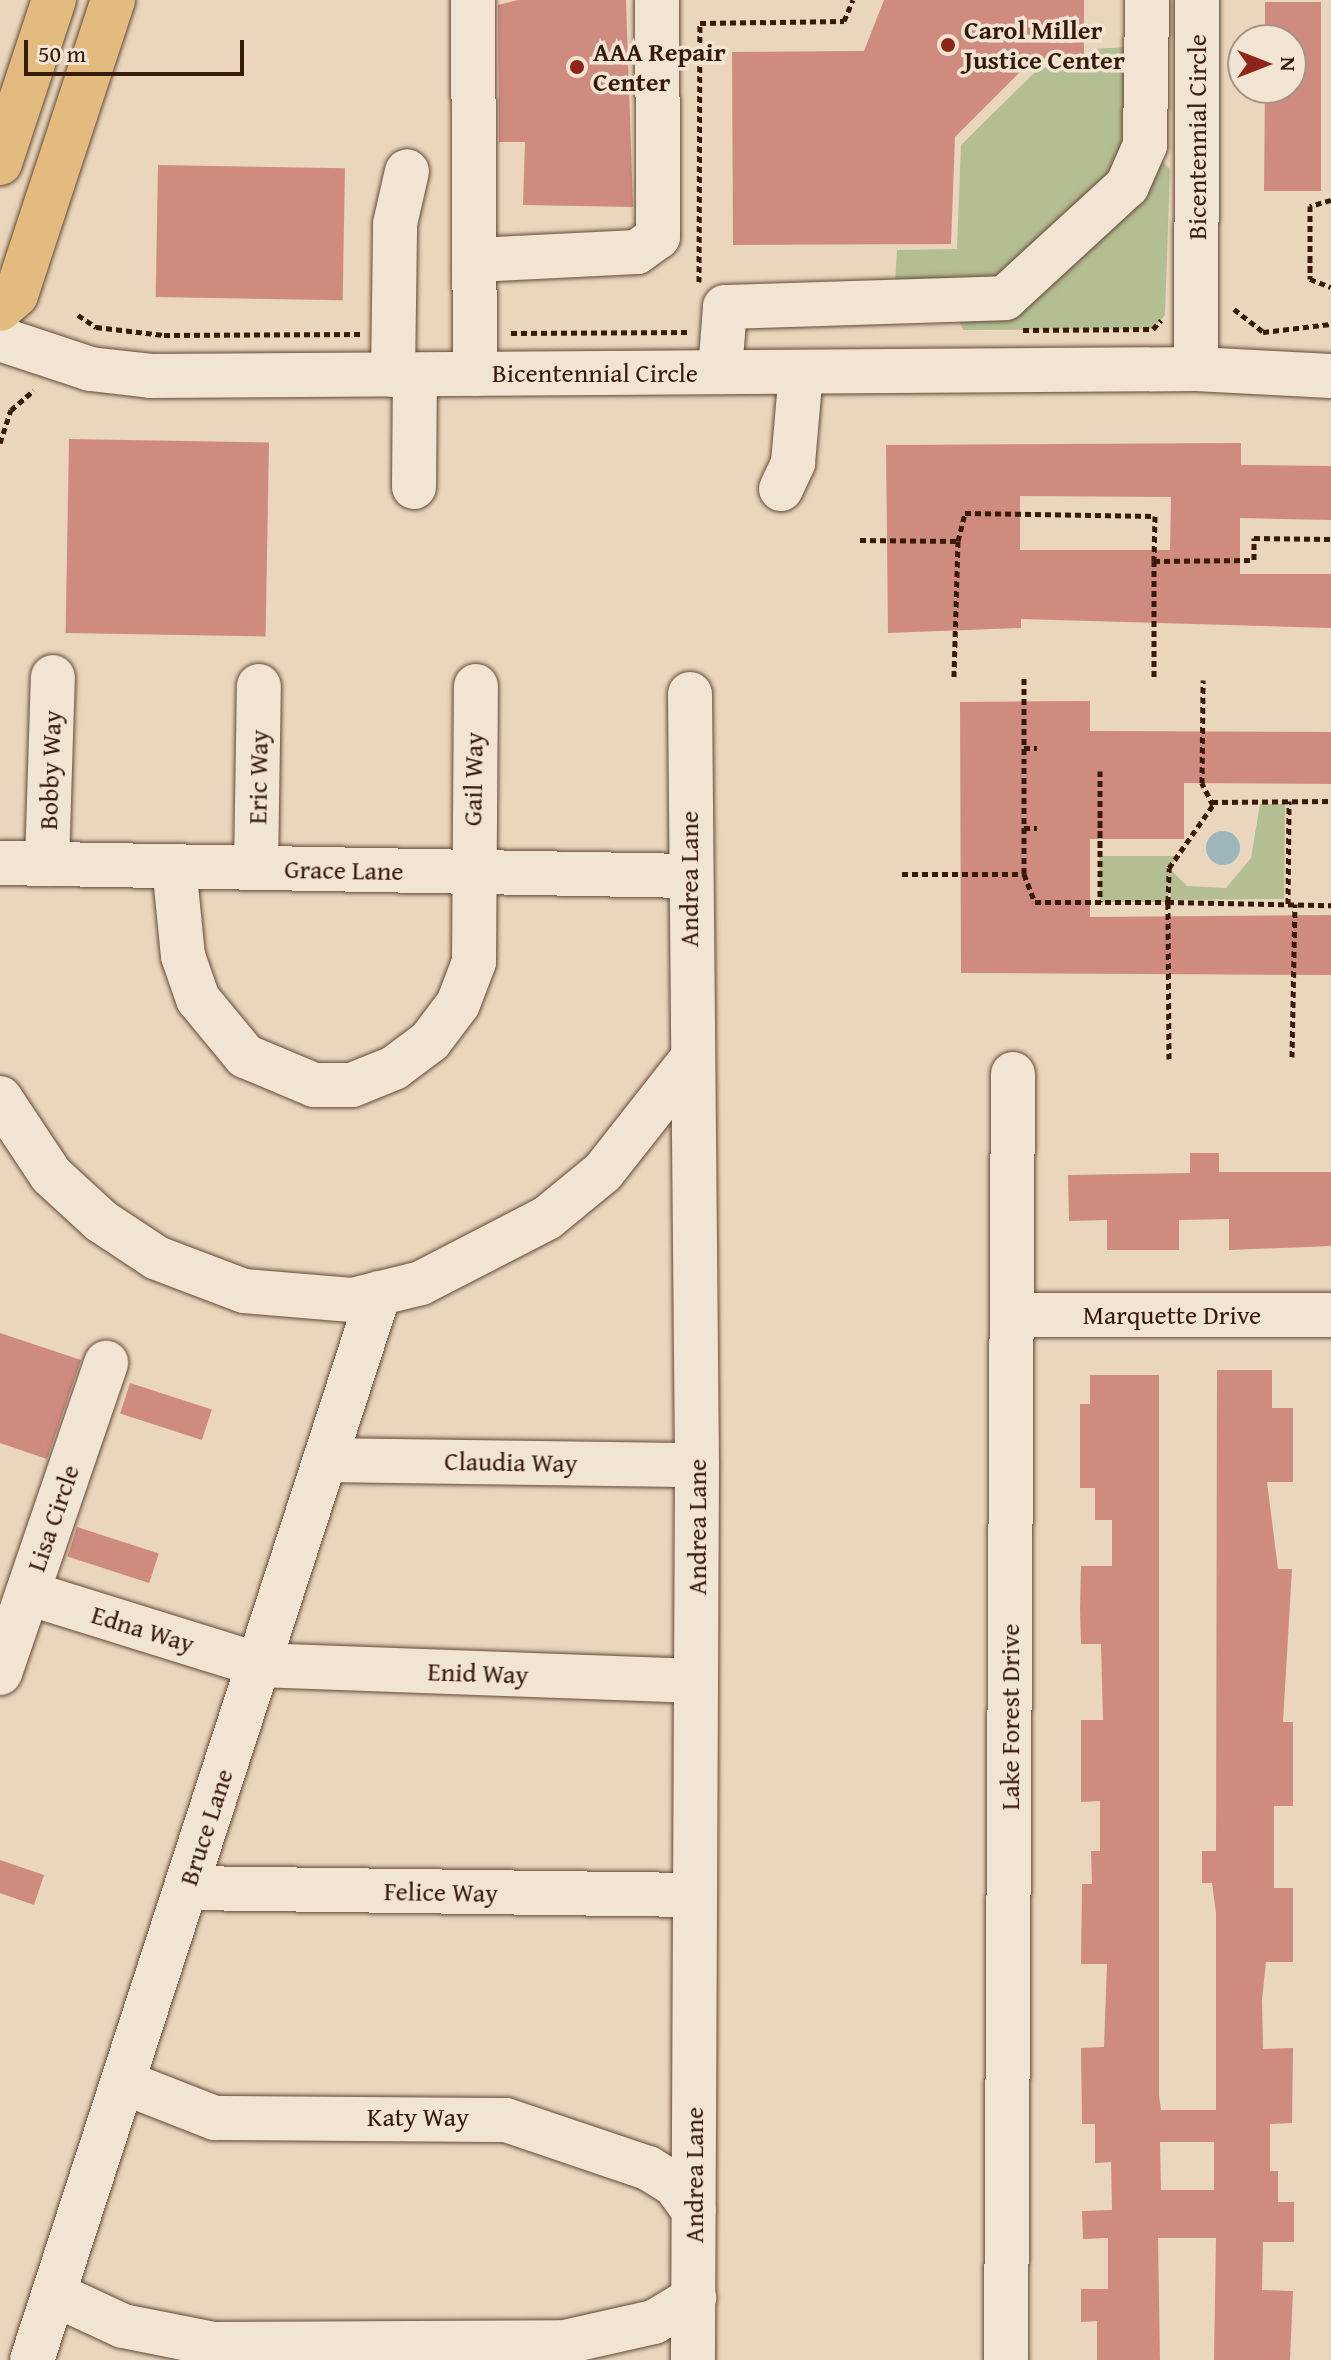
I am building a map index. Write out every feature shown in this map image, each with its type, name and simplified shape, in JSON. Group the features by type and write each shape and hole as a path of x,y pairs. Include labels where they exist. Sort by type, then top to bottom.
{"main road":[{"path":"0,163 54,0"},
{"path":"0,309 16,295 113,0"}],"street":[{"path":"473,0 475,374"},
{"path":"475,260 637,252 658,237 657,0"},
{"path":"720,372 725,307 1005,298 1127,186 1145,145 1147,0"},
{"name":"Bicentennial Circle","path":"1196,369 1197,0"},
{"path":"1146,116 1197,115"},
{"path":"407,171 395,224 414,487"},
{"name":"Bicentennial Circle","path":"0,339 125,375 1196,369 1331,376"},
{"path":"781,489 793,463 801,372"},
{"name":"Bobby Way","path":"47,864 53,677"},
{"name":"Eric Way","path":"256,868 259,686"},
{"name":"Gail Way","path":"174,866 183,956 218,1030 245,1056 314,1085 352,1085 394,1068 430,1041 458,1004 474,962 479,917 471,872 476,686"},
{"name":"Andrea Lane","path":"690,694 688,876 697,1465 693,2360"},
{"name":"Grace Lane","path":"0,863 688,876"},
{"path":"0,1098 51,1175 101,1221 157,1258 244,1291 314,1302 379,1293 486,1255 547,1218 603,1172 691,1060"},
{"name":"Lake Forest Drive","path":"1006,2360 1013,1074"},
{"name":"Bruce Lane","path":"32,2360 379,1293"},
{"name":"Marquette Drive","path":"1013,1315 1331,1315"},
{"name":"Lisa Circle","path":"3,1656 28,1593 106,1363"},
{"name":"Claudia Way","path":"326,1460 697,1465"},
{"name":"Edna Way","path":"28,1593 259,1665"},
{"name":"Enid Way","path":"259,1665 696,1681"},
{"name":"Felice Way","path":"187,1888 695,1895"},
{"name":"Katy Way","path":"123,2082 215,2118 506,2120 648,2168 675,2185 694,2211"},
{"path":"54,2294 123,2326 214,2344 565,2342 611,2337 694,2298"}],"path":[{"path":"699,301 700,23 844,21 853,0"},
{"path":"1331,200 1310,206 1310,279 1331,287"},
{"path":"1232,298 1236,315 1263,332 1331,324"},
{"path":"676,335 699,332"},
{"path":"954,677 958,541 965,513 1155,516 1154,680"},
{"path":"1154,561 1254,560 1254,538 1331,539"},
{"path":"860,540 958,541"},
{"path":"1024,678 1024,874 1035,902 1331,905"},
{"path":"1203,680 1202,783 1212,802"},
{"path":"1024,748 1037,748"},
{"path":"1100,771 1100,902"},
{"path":"1289,801 1292,1057"},
{"path":"1212,802 1331,801"},
{"path":"1169,1059 1169,868 1212,802"},
{"path":"1024,828 1037,828"},
{"path":"902,874 1024,874"}],"green space":[{"path":"1128,47 1126,128 1170,169 1165,315 1153,329 963,330 948,293 894,302 897,250 957,249 961,145 1040,67 1086,67 1093,49"},
{"path":"1260,804 1285,804 1284,899 1171,900 1169,881 1168,902 1100,902 1099,856 1178,856 1169,868 1187,886 1226,888 1251,858"}],"water":[{"path":"1223,831 1235,836 1240,848 1235,860 1223,865 1211,860 1206,848 1211,836"}],"building":[{"path":"518,0 626,0 633,207 523,205 525,142 499,142 498,5"},
{"path":"884,0 1084,0 1084,57 1033,59 955,137 951,244 733,245 732,52 864,51"},
{"path":"1265,2 1321,2 1321,191 1264,191 1265,104 1307,104 1307,24 1265,24"},
{"path":"158,165 345,168 343,300 156,297"},
{"path":"69,439 269,442 266,636 66,633"},
{"path":"1241,443 1241,465 1331,466 1331,520 1240,518 1240,574 1331,574 1331,628 1021,619 1021,628 888,633 886,445","holes":["1020,496 1171,497 1170,550 1020,550"]},
{"path":"1090,701 1090,731 1331,732 1331,784 1184,783 1184,839 1090,839 1090,917 1331,915 1331,975 961,973 960,702"},
{"path":"1190,1153 1219,1153 1219,1172 1331,1172 1331,1246 1229,1250 1229,1219 1179,1220 1179,1250 1107,1250 1107,1220 1069,1221 1068,1175 1190,1173"},
{"path":"0,1333 81,1360 47,1459 0,1443"},
{"path":"1217,1370 1272,1370 1272,1408 1293,1408 1293,1482 1267,1482 1278,1569 1292,1569 1283,1722 1293,1722 1293,1806 1274,1806 1274,1888 1293,1888 1293,1962 1266,1962 1262,2000 1263,2049 1293,2048 1292,2123 1270,2124 1270,2171 1278,2171 1278,2202 1294,2202 1294,2242 1263,2242 1262,2290 1293,2291 1290,2360 1214,2360 1216,2238 1158,2238 1160,2360 1097,2360 1097,2321 1081,2322 1081,2289 1108,2289 1108,2238 1083,2239 1082,2211 1112,2210 1111,2162 1095,2163 1095,2124 1082,2124 1081,2048 1104,2047 1107,1964 1081,1964 1082,1884 1092,1884 1091,1851 1100,1851 1100,1801 1081,1802 1081,1720 1103,1720 1101,1644 1081,1644 1080,1610 1081,1566 1112,1566 1112,1520 1095,1520 1095,1488 1080,1488 1080,1404 1090,1404 1090,1375 1159,1375 1161,2110 1216,2110 1216,1913 1212,1883 1202,1883 1202,1851 1216,1851","holes":["1160,2142 1214,2142 1214,2190 1161,2190"]},
{"path":"130,1383 212,1410 202,1440 120,1413"},
{"path":"77,1527 159,1554 149,1583 67,1556"},
{"path":"0,1860 44,1875 34,1905 0,1893"}],"place":[{"name":"Carol Miller Justice Center","path":"948,45"},
{"name":"AAA Repair Center","path":"577,67"}]}
